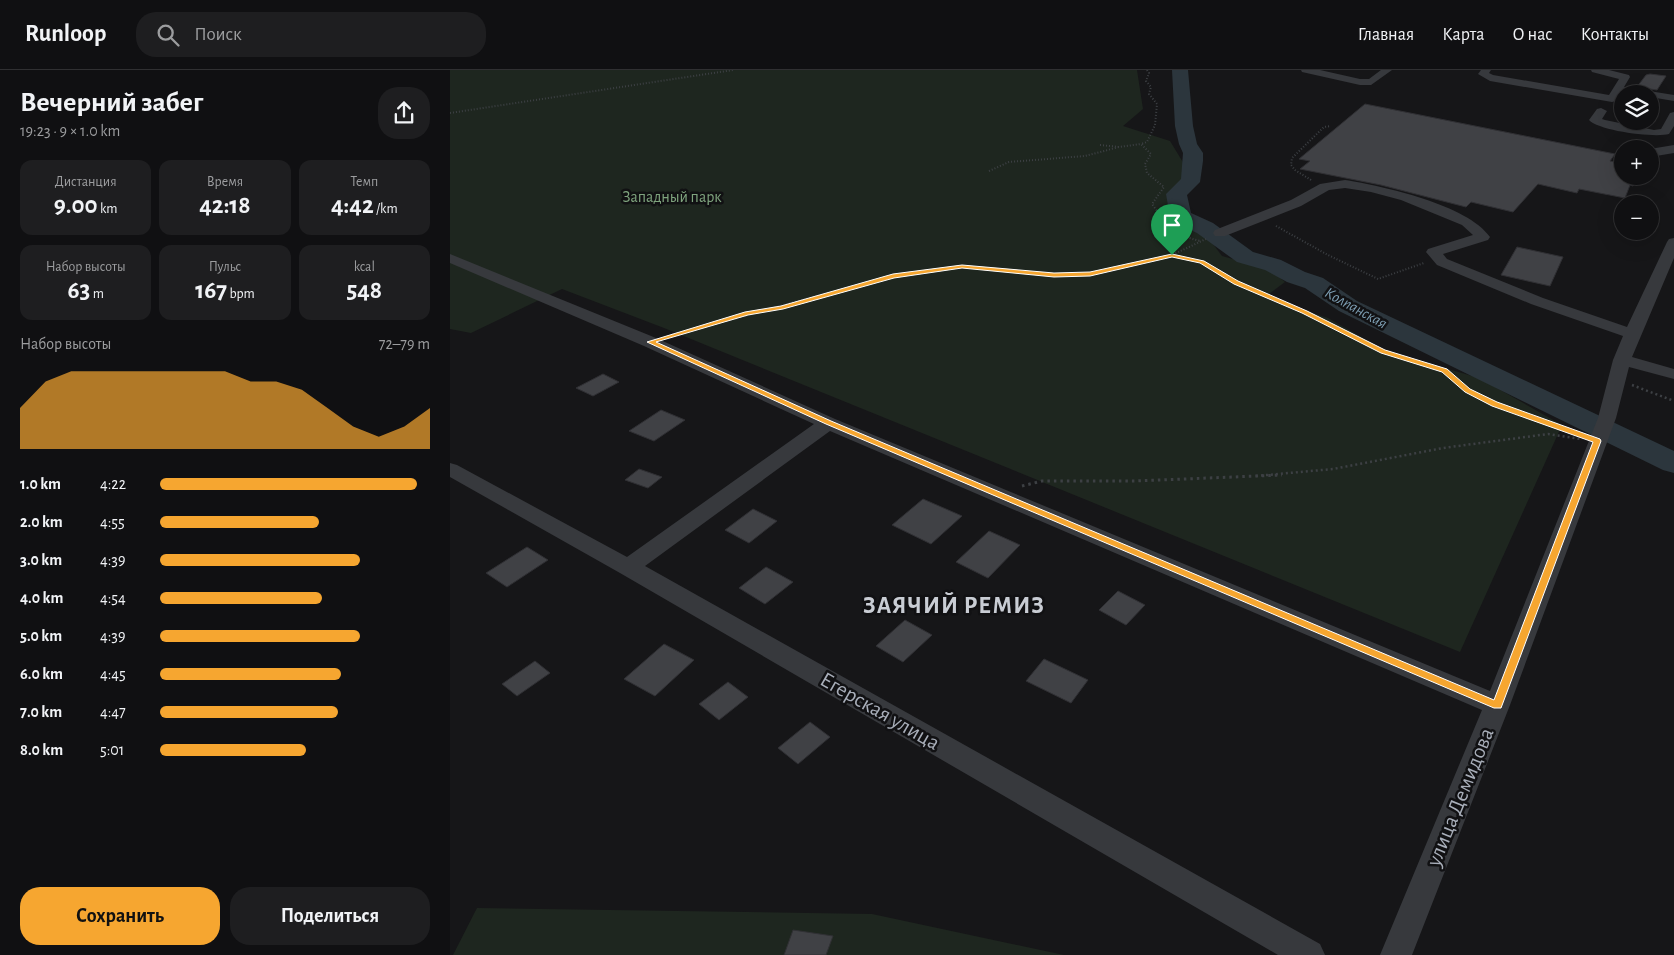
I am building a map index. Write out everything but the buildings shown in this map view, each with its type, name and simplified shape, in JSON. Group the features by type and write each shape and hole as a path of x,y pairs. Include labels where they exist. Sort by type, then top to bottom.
{"street":[{"path":"1306,70 1360,82 1371,82 1387,70"},
{"path":"1596,70 1628,74 1621,85"},
{"path":"1659,96 1674,98"},
{"path":"1600,111 1595,120 1602,123 1654,133 1665,132 1674,115"},
{"path":"1659,152 1674,149"},
{"path":"1220,233 1296,203 1325,186 1344,184 1372,188 1406,198 1467,222 1483,237 1433,252 1442,262 1537,301 1632,334"},
{"name":"улица Демидова","path":"1396,955 1497,705 1602,430 1622,360 1632,334 1670,263 1674,242"},
{"path":"450,258 650,342 828,423 1497,705"},
{"path":"1622,360 1674,374"},
{"path":"628,567 828,423"},
{"name":"Егерская улица","path":"450,469 628,567 1309,955"}],"lane":[{"path":"1486,70 1483,74 1490,78 1612,99 1614,96"}],"path":[{"path":"450,113 733,70"},
{"path":"989,171 995,166 1011,163 1085,156 1147,142 1156,121 1155,112 1158,104 1149,94 1151,87 1146,81 1147,70"},
{"path":"1325,186 1295,170 1291,165 1292,158 1324,127 1331,126"},
{"path":"650,342 893,276 962,267 1054,275 1090,274 1172,255 1202,242 1188,239 1173,232 1152,204 1164,187 1147,173 1145,164 1150,160 1151,154 1141,144"},
{"path":"1100,145 1119,147"},
{"path":"1249,222 1268,222 1328,255 1378,279 1425,263 1433,252"},
{"path":"1172,255 1202,262 1236,282 1305,312 1383,352 1444,371 1468,391 1494,404 1602,430"},
{"path":"1617,380 1674,400"},
{"path":"991,492 1042,481 1135,481 1280,475 1333,469 1443,448 1548,434 1602,430"}],"green space":[{"name":"Западный парк","path":"450,70 1137,70 1143,109 1123,126 1170,141 1192,177 1172,195 1174,223 1204,232 1222,256 1269,269 1285,282 1265,297 1328,318 1386,351 1479,378 1562,425 1460,652 664,328 562,289 471,333 450,329"},
{"path":"477,908 872,914 1064,955 453,955"}],"waterway":[{"name":"Колпанская","path":"1180,70 1184,126 1188,144 1193,153 1190,182 1176,194 1181,217 1205,228 1245,257 1273,265 1296,277 1314,283 1348,306 1674,463"}],"district":[{"name":"ЗАЯЧИЙ РЕМИЗ","path":"954,606"}],"route":[{"path":"1172,255 1190,261 1202,262 1236,282 1305,312 1383,352 1444,371 1468,391 1494,404 1597,441 1497,705 828,423 650,342 893,276 962,267 1004,269 1054,275 1090,274 1172,255"}]}
